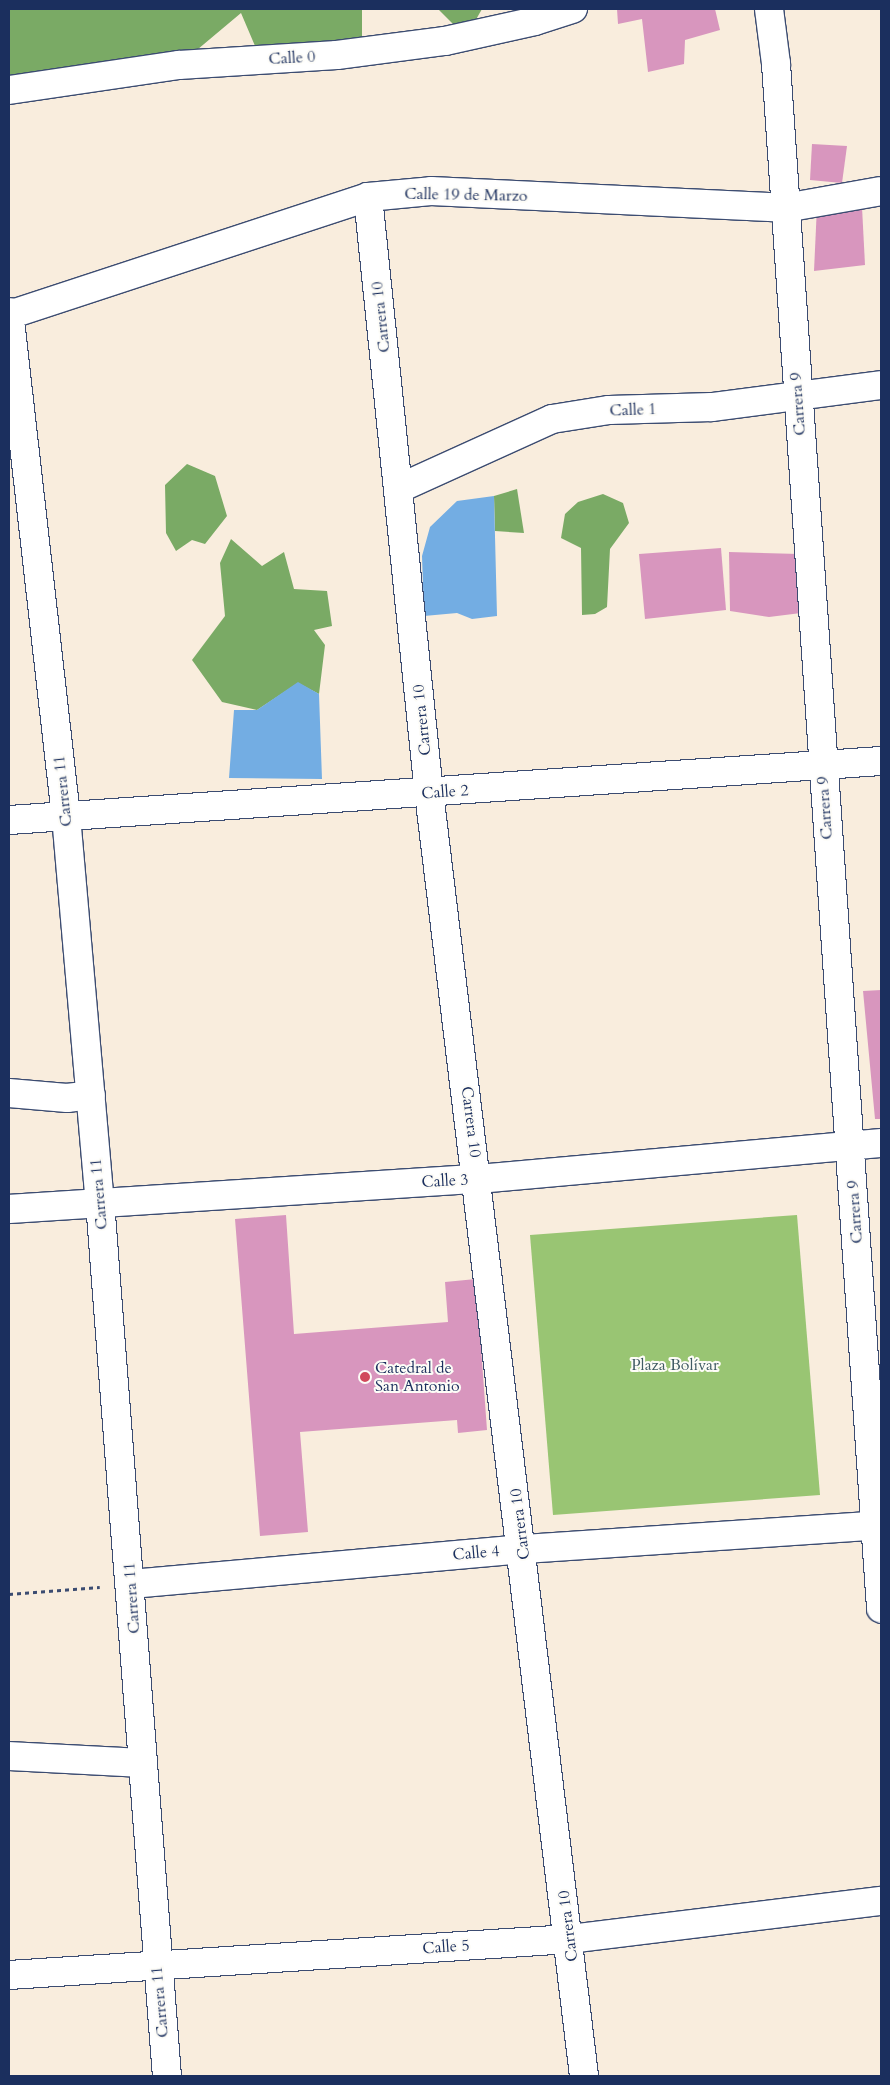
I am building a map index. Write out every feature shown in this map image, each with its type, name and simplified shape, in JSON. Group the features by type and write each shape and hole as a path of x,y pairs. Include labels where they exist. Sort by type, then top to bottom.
{"street":[{"name":"Calle 0","path":"9,90 179,65 337,55 445,41 535,21 573,9"},
{"name":"Carrera 9","path":"769,9 785,208 822,766 879,1526 881,1608"},
{"name":"Calle 19 de Marzo","path":"9,314 368,197 431,191 785,208 881,191"},
{"name":"Carrera 10","path":"368,197 400,488 429,793 523,1549 570,1939 584,2076"},
{"name":"Carrera 11","path":"9,314 66,816 131,1584 156,1965 167,2076"},
{"name":"Calle 1","path":"400,488 552,419 609,410 712,407 881,385"},
{"name":"Calle 2","path":"9,820 881,761"},
{"path":"9,1093 67,1098 91,1096"},
{"name":"Calle 3","path":"9,1209 478,1180 881,1143"},
{"name":"Calle 4","path":"131,1584 523,1549 879,1526"},
{"path":"9,1756 143,1763"},
{"name":"Calle 5","path":"9,1975 570,1939 881,1901"}],"path":[{"path":"9,1594 131,1584"}],"green space":[{"path":"9,9 362,9 362,52 261,60 241,13 179,65 9,99"},
{"path":"438,9 482,9 466,37"},
{"path":"187,464 215,476 227,516 205,544 192,540 176,551 166,533 165,485"},
{"path":"517,489 524,533 495,531 494,496"},
{"path":"603,494 623,503 629,523 610,549 607,607 595,614 582,615 581,548 561,538 565,514 578,502"},
{"path":"231,539 262,566 284,552 294,589 327,591 332,626 314,630 325,645 319,694 298,683 257,710 222,702 192,660 225,616 220,563"},
{"name":"Plaza Bolívar","path":"797,1215 820,1495 553,1515 530,1235"}],"water":[{"path":"494,496 497,616 472,619 457,613 424,616 422,556 430,527 457,501"},
{"path":"298,682 319,694 322,779 229,778 234,710 257,710"}],"building":[{"path":"617,9 715,9 720,30 685,40 684,64 648,72 642,19 618,24"},
{"path":"812,144 847,146 842,183 810,180"},
{"path":"817,206 862,207 865,265 814,271"},
{"path":"721,548 726,610 645,619 639,554"},
{"path":"729,552 799,554 801,613 769,617 730,611"},
{"path":"881,990 881,1119 875,1119 863,991"},
{"name":"Catedral de San Antonio","path":"286,1215 294,1334 448,1322 445,1282 476,1279 487,1430 458,1433 457,1420 300,1432 308,1532 260,1536 235,1219"}],"place":[{"name":"Catedral de San Antonio","path":"365,1377"}]}
